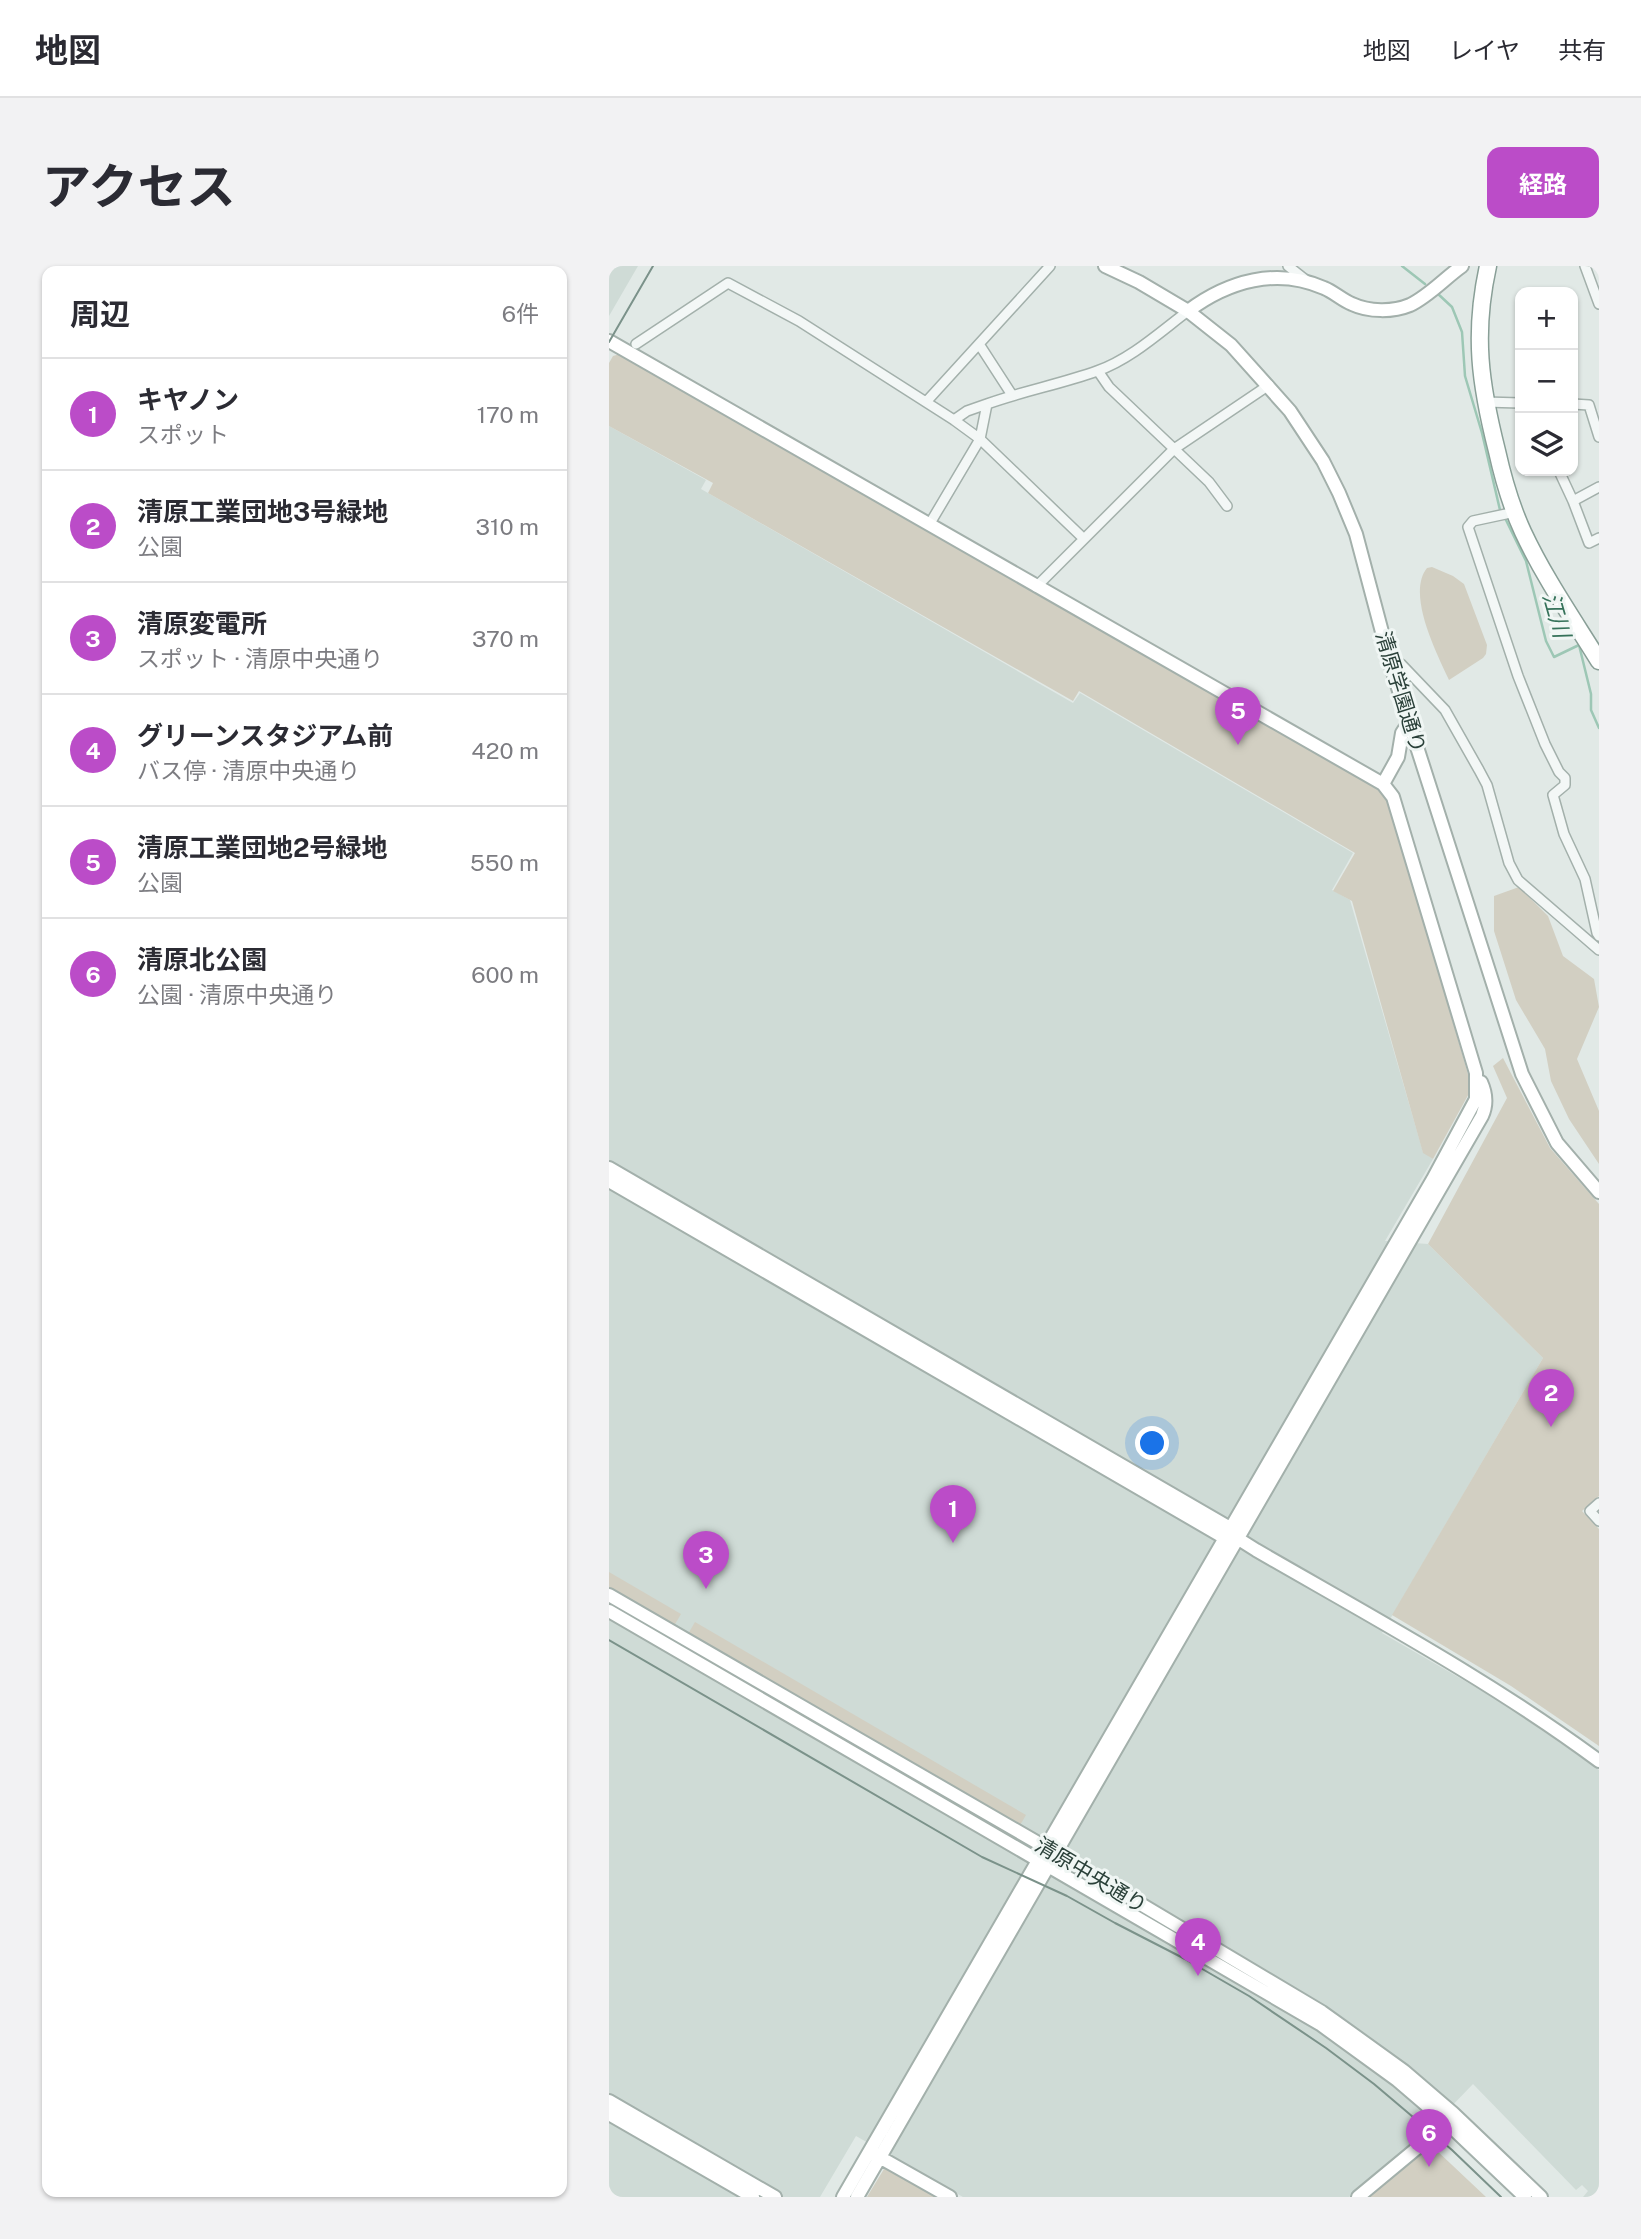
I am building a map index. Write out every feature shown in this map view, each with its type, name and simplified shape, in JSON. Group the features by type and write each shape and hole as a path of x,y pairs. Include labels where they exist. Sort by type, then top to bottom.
{"highway":[{"path":"1488,266 1478,337 1485,402 1504,481 1522,530 1599,661"}],"street":[{"path":"926,402 1050,266"},
{"name":"清原学園通り","path":"1105,266 1139,282 1188,311 1231,345 1269,385 1307,436 1339,494 1361,552 1391,666 1522,1074 1557,1143 1599,1192"},
{"path":"1288,266 1308,282"},
{"path":"954,420 967,411 1012,395 1098,371 1124,358 1208,296 1229,286 1270,278 1308,282 1353,305 1391,310 1409,305 1426,295 1462,266"},
{"path":"1585,266 1599,304"},
{"path":"636,344 728,283 799,321 954,420 980,439 1083,538"},
{"path":"609,341 1383,784 1393,797 1476,1073 1486,1098 1482,1116 1231,1535 875,2154 843,2197"},
{"path":"979,344 1012,395"},
{"path":"1098,371 1109,387 1209,482 1227,506"},
{"path":"1036,586 1174,449 1269,385"},
{"path":"1485,402 1515,403"},
{"path":"929,525 980,439 986,404"},
{"path":"1578,404 1589,405 1599,438"},
{"path":"1561,476 1589,543 1599,538"},
{"path":"1573,501 1599,487"},
{"path":"1515,512 1473,521 1468,527 1518,676 1545,744 1559,772 1565,778 1565,785 1553,795 1564,834 1585,879 1599,936"},
{"path":"1391,666 1401,664 1445,710 1487,785 1509,863 1518,880 1599,950"},
{"path":"1383,784 1398,757 1402,733 1409,722"},
{"path":"609,1168 1505,1696 1599,1761"},
{"path":"609,1181 1231,1535"},
{"path":"1599,1503 1590,1511 1599,1521"},
{"name":"清原中央通り","path":"609,1595 1322,2012 1434,2096 1486,2142 1541,2197"},
{"name":"清原中央通り","path":"609,1612 1320,2024 1397,2080 1525,2197"},
{"path":"609,2101 775,2197"},
{"path":"609,2114 753,2197"},
{"path":"1358,2197 1446,2122"},
{"path":"857,2197 875,2154"},
{"path":"875,2154 950,2197"}],"shaded area":[{"path":"609,266 638,266 609,316"},
{"path":"620,354 1381,789 1389,802 1472,1088 1433,1159 1423,1153 1352,901 1333,891 1355,853 1079,691 1073,701 708,493 713,483 609,426 609,363 613,356"},
{"path":"609,426 706,480 701,489 1073,703 1080,693 1353,853 1332,890 1350,900 1423,1152 1433,1159 1385,1241 1428,1244 1543,1358 1382,1633 1503,1703 1599,1770 1599,2197 1583,2197 1588,2191 1582,2185 1576,2190 1473,2084 1417,2142 1349,2197 963,2197 856,2136 820,2197 609,2197"},
{"path":"1432,567 1464,584 1487,645 1483,658 1449,680 1431,640 1422,608 1421,579 1427,568"},
{"path":"1519,887 1548,916 1563,956 1594,979 1599,1007 1577,1059 1599,1111 1599,1164 1569,1119 1551,1081 1545,1049 1516,1000 1494,931 1494,896"},
{"path":"1503,1058 1550,1148 1599,1204 1599,1496 1582,1511 1599,1529 1599,1746 1511,1686 1392,1615 1543,1358 1428,1244 1507,1098 1493,1066"},
{"path":"609,1572 681,1614 674,1626 609,1589"},
{"path":"695,1622 1026,1815 1019,1827 688,1634"},
{"path":"1428,2148 1434,2148 1486,2197 1367,2197"},
{"path":"888,2168 939,2197 867,2197 884,2169"}],"waterway":[{"name":"江川","path":"1402,266 1425,284"},
{"name":"江川","path":"1437,293 1452,307 1462,332 1465,376 1503,513"},
{"name":"江川","path":"1505,518 1526,561 1546,641 1554,657 1579,645 1591,694 1591,710 1599,728"}],"tram line":[{"path":"609,342 653,266"},
{"path":"609,1640 982,1857 1067,1896 1249,1996 1374,2084 1452,2150 1501,2197"}],"place":[{"name":"清原工業団地2号緑地","path":"1238,745"},
{"name":"清原工業団地3号緑地","path":"1551,1427"},
{"name":"キヤノン","path":"953,1543"},
{"name":"清原変電所","path":"706,1589"},
{"name":"グリーンスタジアム前","path":"1198,1976"},
{"name":"清原北公園","path":"1429,2167"}]}
